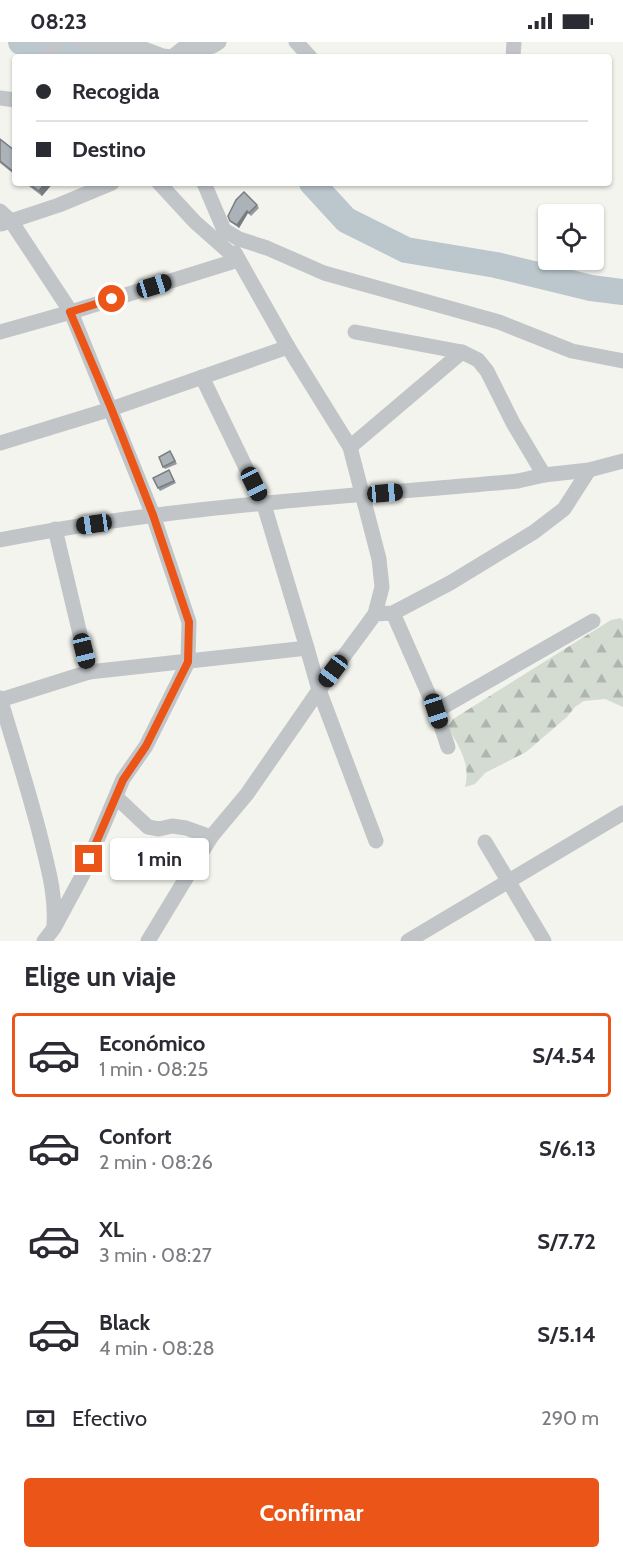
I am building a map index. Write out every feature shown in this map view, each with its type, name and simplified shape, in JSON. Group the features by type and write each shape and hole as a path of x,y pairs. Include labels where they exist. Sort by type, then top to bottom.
{"street":[{"path":"80,42 144,48 158,54"},
{"path":"175,54 182,48 204,50 219,42"},
{"path":"296,42 307,54"},
{"path":"44,941 54,928 82,876 123,780 146,746 188,662 189,622 153,515 111,408 70,312 4,219 59,205 105,186"},
{"path":"162,186 195,222 238,260"},
{"path":"148,941 211,837 247,794 375,614 382,587 379,559 350,447 288,347 238,260 205,186"},
{"path":"224,230 239,239 267,248 324,273 499,322 572,351 623,361"},
{"path":"0,332 238,260"},
{"path":"355,332 462,352 478,360 487,371 513,423 544,475"},
{"path":"0,443 111,408 288,347"},
{"path":"350,447 462,352"},
{"path":"202,377 264,505 319,690 376,841"},
{"path":"0,540 55,529 153,515 518,481 544,475 589,470 623,461"},
{"path":"375,614 393,613 450,583 534,532 564,509 589,470"},
{"path":"55,529 89,672"},
{"path":"393,613 436,711 448,747"},
{"path":"436,711 593,621"},
{"path":"54,928 55,908 52,881 30,796 0,699 89,672 307,648"},
{"path":"116,797 148,827 186,828 211,837"},
{"path":"408,941 623,813"},
{"path":"485,842 544,941"}],"green space":[{"path":"621,618 623,621 623,707 605,699 584,701 526,752 485,773 475,784 465,787 465,763 448,727 453,719 611,620"}],"building":[{"path":"0,139 12,148 12,171 0,161"},
{"path":"32,186 43,186 39,191"},
{"path":"244,192 257,205 249,213 247,211 237,225 230,221 228,216 236,200"},
{"path":"170,451 175,461 163,467 159,457"},
{"path":"169,470 174,481 158,488 153,478"}],"waterway":[{"path":"21,42 40,50 120,54"},
{"path":"315,186 346,220 406,250 496,265 591,288 623,292"}],"route":[{"path":"89,859 123,780 146,746 188,662 189,622 167,555 111,408 70,312 112,299"}]}
